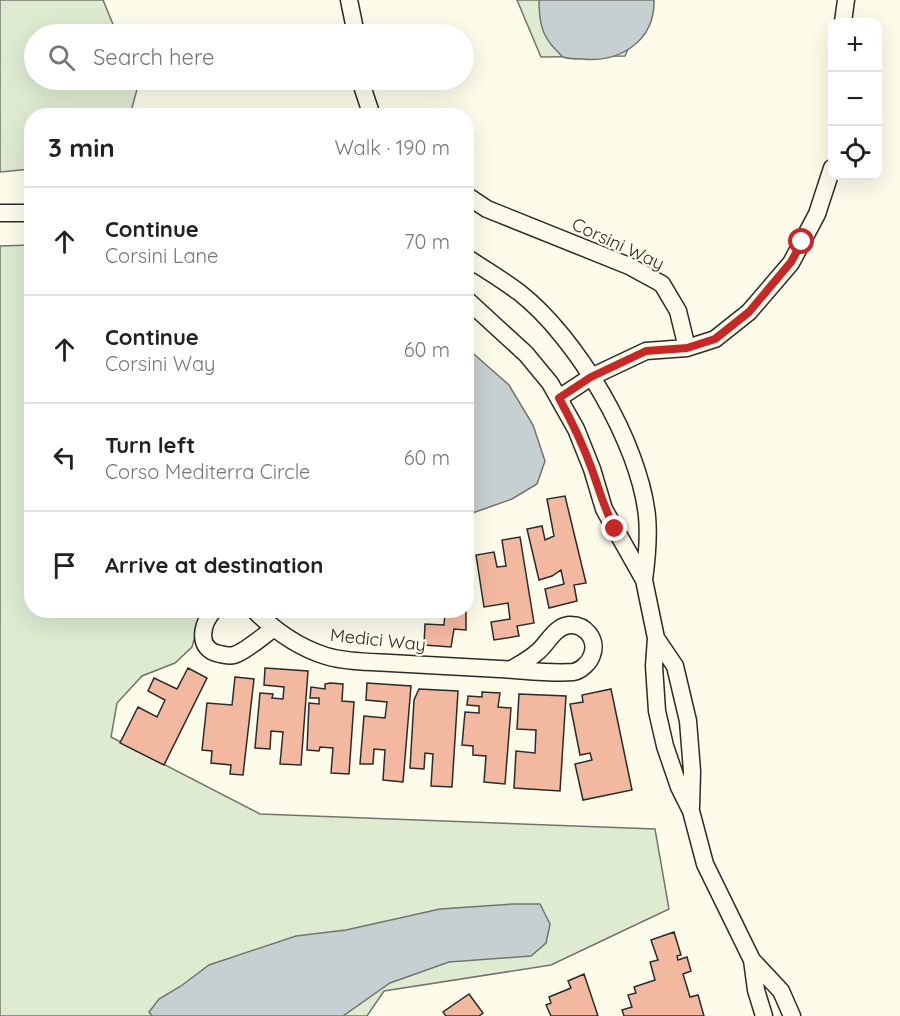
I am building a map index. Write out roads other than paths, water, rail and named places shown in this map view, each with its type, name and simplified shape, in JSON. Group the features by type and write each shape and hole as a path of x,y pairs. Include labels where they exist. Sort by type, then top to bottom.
{"street":[{"path":"349,0 354,24"},
{"path":"844,18 846,0"},
{"path":"363,90 369,108"},
{"path":"559,398 591,377 646,351 687,348 715,339 749,312 791,262 817,214 828,180"},
{"name":"Corsini Way","path":"474,200 487,209 629,266 662,285 678,311 687,348"},
{"path":"0,213 24,213"},
{"path":"474,262 520,293 561,334 591,377 619,424 638,476 646,515 647,553 644,580"},
{"path":"474,306 526,354 550,383 576,429 592,469 604,509 644,580 656,638 654,666 657,711 665,746 679,787 691,811 705,864 752,960 781,991 792,1016"},
{"path":"209,618 202,634 205,645 215,653 234,655 273,629"},
{"name":"Medici Way","path":"262,618 273,629 298,645 328,657 512,669"},
{"path":"656,638 675,666 688,721 692,771 691,811"},
{"path":"752,960 756,990 764,1016"}]}
